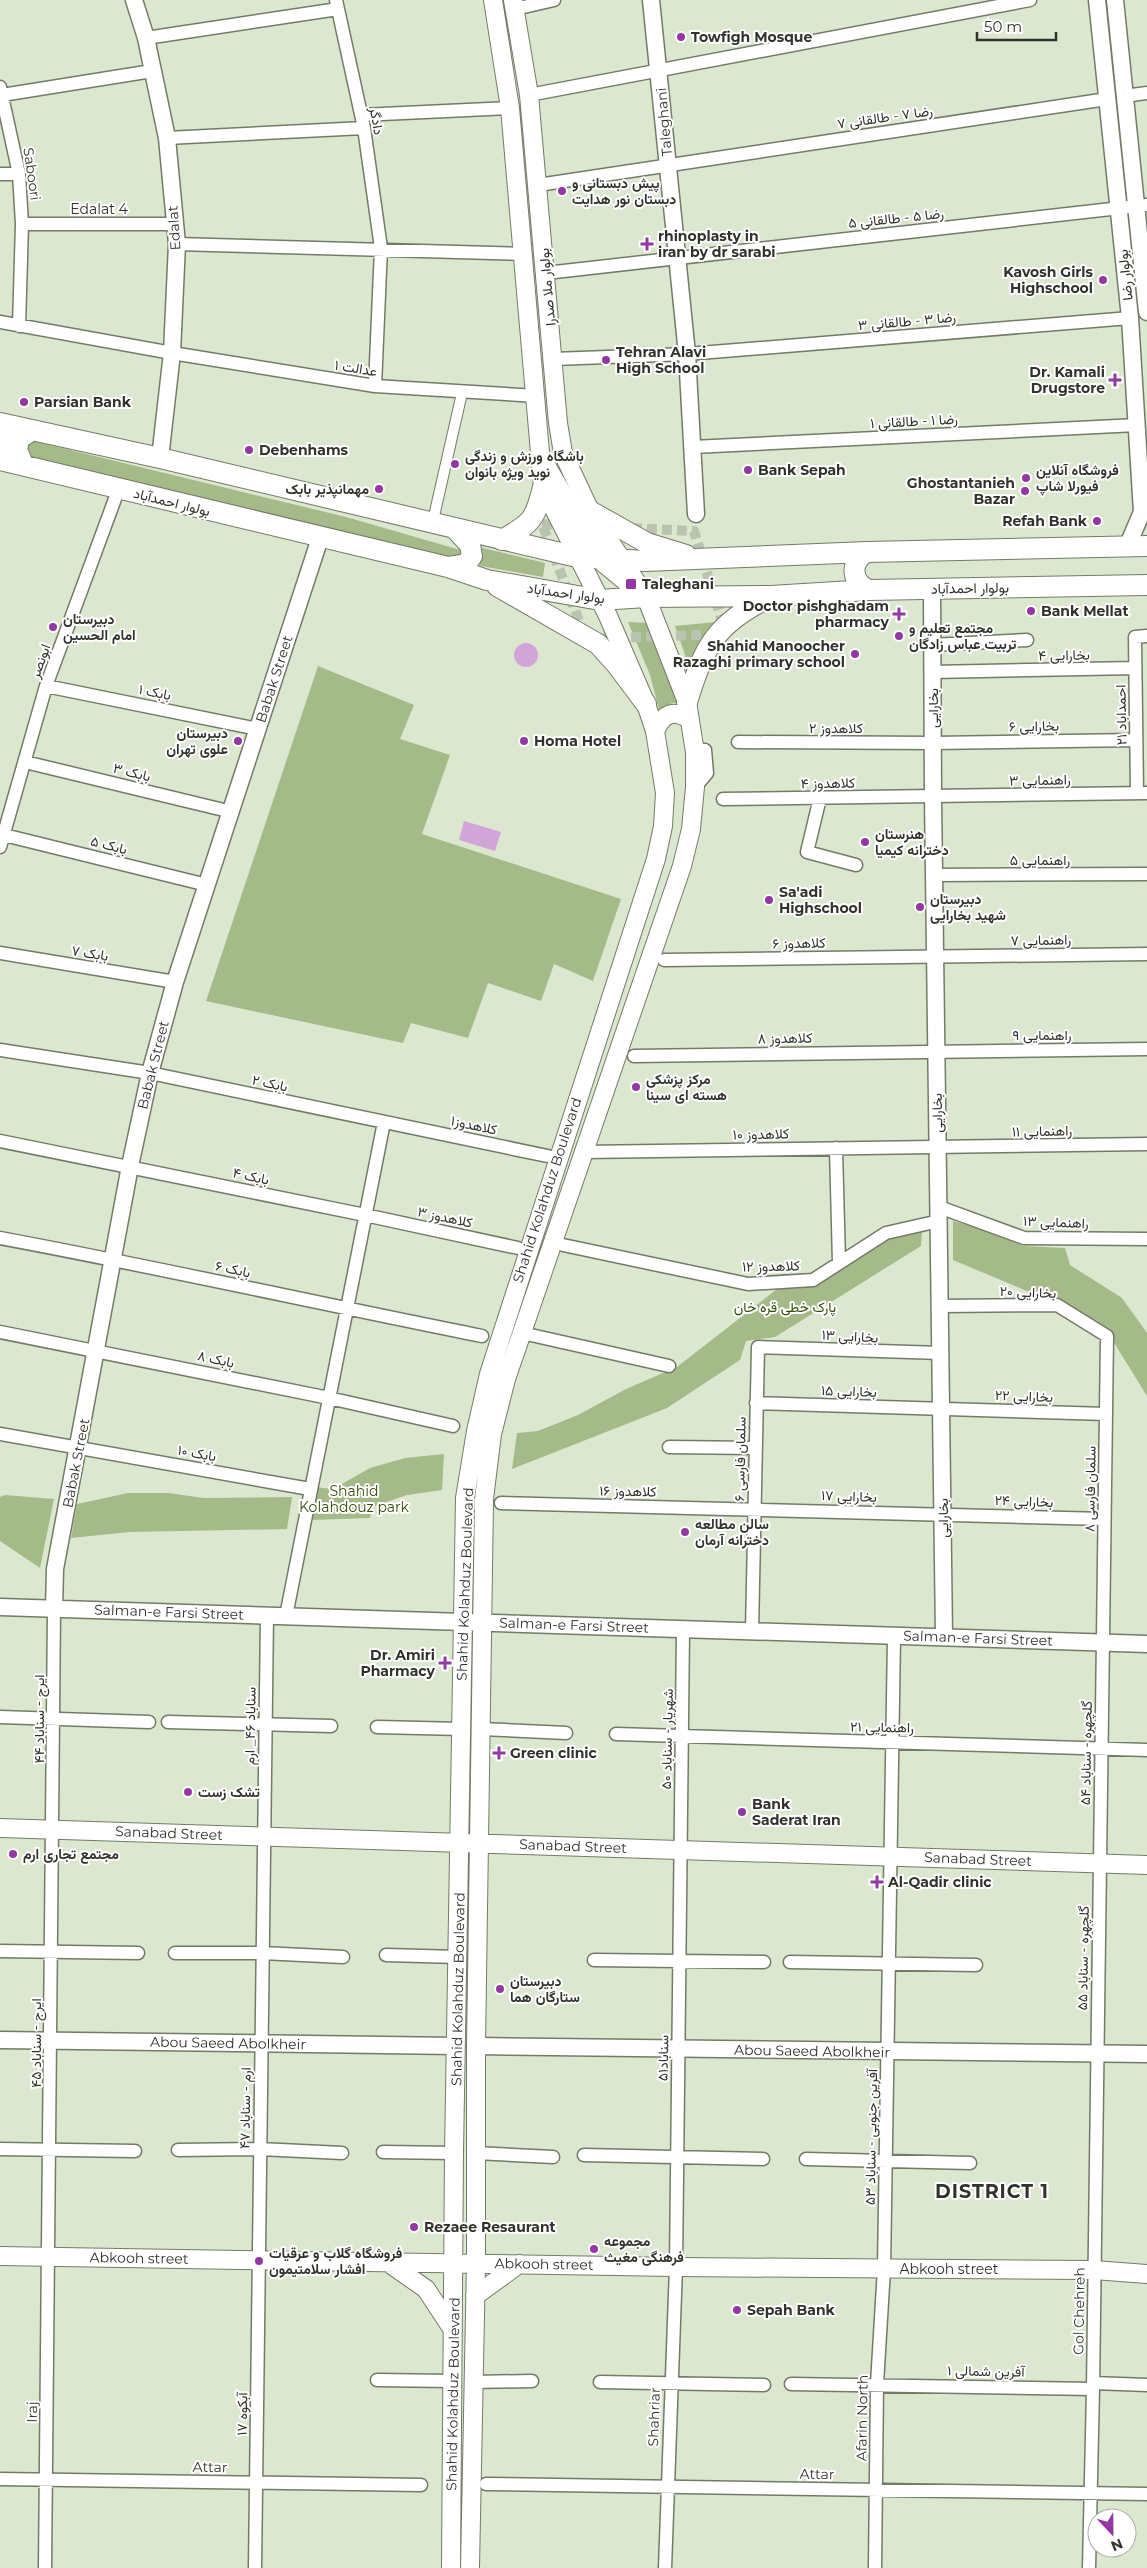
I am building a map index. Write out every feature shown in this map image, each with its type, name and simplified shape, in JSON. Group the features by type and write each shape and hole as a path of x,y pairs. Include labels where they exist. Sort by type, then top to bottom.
{"main road":[{"name":"بولوار ملا صدرا","path":"493,0 510,108 525,254 537,396 540,457 544,487 577,557"},
{"name":"بولوار ملا صدرا","path":"514,4 529,95 563,453 590,511 620,560"},
{"path":"0,425 32,430 160,458 432,525 577,557 620,560 702,560 868,552 1147,546"},
{"path":"0,425 4,435 0,450"},
{"path":"23,464 17,450 19,439 32,430"},
{"path":"540,457 545,460 555,461 563,453"},
{"path":"540,457 599,558 646,596"},
{"name":"بولوار احمدآباد","path":"0,460 23,464 320,538 448,567 487,580 600,600 646,596 771,596 869,590 1147,585"},
{"path":"502,540 524,527 537,513 544,487"},
{"path":"590,511 647,543 702,560"},
{"path":"448,567 466,564 472,556 470,545 457,530"},
{"path":"868,552 857,559 854,572 858,583 869,590"},
{"name":"Shahid Kolahduz Boulevard","path":"470,2568 476,2263 476,2046 481,1729 465,1498 476,1431 489,1374 557,1158 656,859 663,826 665,793 655,731 646,704 600,600 577,557"},
{"name":"Shahid Kolahduz Boulevard","path":"451,2568 455,2262 454,2153 461,1843 461,1729 492,1434 506,1379 682,866 691,829 695,787 695,752 688,711 646,596 620,560"},
{"path":"487,580 515,598 598,644 616,664 646,704"},
{"path":"655,731 665,715 681,714 688,711 697,670 725,624 738,614 771,596"},
{"name":"Sanabad Street","path":"0,1828 1147,1865"},
{"name":"Abkooh street","path":"0,2256 676,2267 1094,2270 1147,2274"},
{"path":"386,2262 426,2289 453,2330"},
{"path":"475,2296 519,2264"}],"street":[{"name":"Edalat","path":"134,0 146,38 167,138 177,244 172,353 160,458"},
{"path":"514,4 554,0"},
{"name":"Taleghani","path":"651,0 660,72 667,164 687,354 696,514"},
{"path":"529,95 660,72 1030,0"},
{"name":"بولوار رضا","path":"1097,0 1130,318 1144,516 1127,547"},
{"name":"بولوار رضا","path":"1115,0 1124,96 1141,206 1147,312"},
{"path":"146,38 241,23 337,4"},
{"name":"دادگر","path":"337,4 364,128 381,248 375,386"},
{"path":"1,91 77,83 152,71"},
{"name":"Saboori","path":"1,91 19,174 22,224 22,327"},
{"path":"1124,96 1147,93"},
{"name":"رضا ۷ - طالقانی ۷","path":"538,185 1107,99"},
{"path":"361,115 510,108"},
{"path":"167,138 364,128"},
{"path":"0,174 19,174"},
{"name":"رضا ۵ - طالقانی ۵","path":"546,272 1141,206"},
{"name":"Edalat 4","path":"22,224 175,224"},
{"path":"177,244 381,248 525,254"},
{"name":"رضا ۳ - طالقانی ۳","path":"554,359 687,354 1130,318"},
{"name":"عدالت ۱","path":"0,322 172,353 375,386 462,393 537,396"},
{"path":"432,525 462,393"},
{"name":"رضا ۱ - طالقانی ۱","path":"693,447 1137,425"},
{"name":"ابونصر","path":"2,841 46,686 119,488"},
{"name":"Babak Street","path":"54,1608 55,1570 130,1166 150,1073 175,982 320,538"},
{"name":"بخارایی","path":"932,589 944,1637"},
{"name":"احمداباد ۲۱","path":"1141,636 1135,668 1136,740 1142,793"},
{"path":"932,645 1027,640"},
{"name":"بخارایی ۴","path":"932,672 1135,668"},
{"name":"بابک ۱","path":"46,686 258,729"},
{"name":"بخارایی ۶","path":"933,743 1136,740"},
{"name":"کلاهدوز ۲","path":"738,742 933,743"},
{"name":"بابک ۳","path":"25,762 232,812"},
{"name":"راهنمایی ۳","path":"933,797 1142,793"},
{"name":"کلاهدوز ۴","path":"724,799 933,797"},
{"path":"820,798 807,852 856,865"},
{"name":"بابک ۵","path":"2,841 207,885"},
{"name":"راهنمایی ۵","path":"934,875 1147,874"},
{"name":"بابک ۷","path":"0,953 175,982"},
{"name":"راهنمایی ۷","path":"935,956 1147,954"},
{"name":"کلاهدوز ۶","path":"664,960 935,956"},
{"name":"راهنمایی ۹","path":"936,1051 1147,1049"},
{"name":"بابک ۲","path":"0,1050 150,1073 384,1122"},
{"name":"کلاهدوز ۸","path":"634,1056 936,1051"},
{"path":"286,1616 384,1122"},
{"name":"کلاهدوز۱","path":"384,1122 557,1158"},
{"name":"بابک ۴","path":"0,1141 365,1215"},
{"name":"راهنمایی ۱۱","path":"938,1147 1147,1144"},
{"name":"کلاهدوز ۱۰","path":"584,1152 938,1147"},
{"path":"836,1148 839,1263"},
{"name":"راهنمایی ۱۳","path":"939,1214 1024,1238 1147,1239"},
{"name":"کلاهدوز ۱۲","path":"563,1245 748,1284 814,1280 886,1233 939,1214"},
{"name":"کلاهدوز ۳","path":"365,1215 518,1248"},
{"name":"بابک ۶","path":"0,1238 113,1259 482,1336"},
{"name":"بخارایی ۲۰","path":"940,1306 1057,1305 1107,1336"},
{"name":"بابک ۸","path":"0,1332 329,1398 453,1426"},
{"path":"522,1333 669,1366"},
{"name":"سلمان فارسی ۸","path":"1102,1642 1107,1336"},
{"name":"بخارایی ۱۳","path":"758,1347 941,1353"},
{"name":"سلمان فارسی ۶","path":"752,1631 758,1347"},
{"name":"بخارایی ۱۵","path":"756,1403 942,1409"},
{"name":"بخارایی ۲۲","path":"942,1409 1106,1414"},
{"name":"بابک ۱۰","path":"0,1434 310,1488"},
{"path":"669,1447 756,1448"},
{"name":"کلاهدوز ۱۶","path":"500,1503 754,1508"},
{"name":"بخارایی ۱۷","path":"754,1508 943,1514"},
{"name":"بخارایی ۲۴","path":"943,1514 1104,1519"},
{"name":"Salman-e Farsi Street","path":"0,1607 1147,1644"},
{"name":"ایرج - سناباد ۴۴","path":"53,1829 54,1608"},
{"name":"سناباد ۴۶_ ارم","path":"264,1836 267,1615"},
{"name":"شهریار - سناباد ۵۰","path":"680,1850 683,1629"},
{"name":"آفرین جنوبی - سناباد ۵۳","path":"884,2269 894,1636"},
{"name":"گلچهره - سناباد ۵۴","path":"1100,1863 1102,1642"},
{"path":"0,1717 149,1722"},
{"path":"168,1722 331,1726"},
{"path":"377,1727 461,1729"},
{"path":"481,1729 566,1733"},
{"name":"راهنمایی ۲۱","path":"616,1734 682,1738 1147,1750"},
{"name":"ایرج - سناباد ۴۵","path":"49,2257 53,1829"},
{"name":"ارم - سناباد ۴۷","path":"258,2260 264,1836"},
{"name":"سناباد۵۱","path":"676,2267 680,1850"},
{"name":"گلچهره - سناباد ۵۵","path":"1097,2054 1100,1863"},
{"path":"0,1951 138,1953"},
{"path":"176,1953 262,1953 343,1957"},
{"path":"386,1955 458,1957"},
{"path":"594,1960 679,1959 764,1962"},
{"path":"790,1962 976,1965"},
{"name":"Abou Saeed Abolkheir","path":"0,2040 456,2046"},
{"name":"Abou Saeed Abolkheir","path":"476,2046 1147,2054"},
{"name":"Gol Chehreh","path":"1088,2568 1093,2386 1097,2054"},
{"path":"0,2149 135,2151"},
{"path":"178,2150 260,2149 342,2153"},
{"path":"384,2152 454,2153"},
{"path":"476,2153 553,2157"},
{"path":"584,2155 763,2159"},
{"path":"806,2159 970,2163"},
{"name":"Iraj","path":"45,2568 49,2257"},
{"name":"آبکوه ۱۷","path":"255,2568 258,2260"},
{"name":"Shahriar","path":"665,2568 670,2382 676,2267"},
{"name":"Afarin North","path":"875,2568 877,2384 884,2269"},
{"path":"377,2380 452,2381"},
{"path":"473,2382 532,2382"},
{"path":"600,2382 764,2385"},
{"name":"آفرين شمالى ١","path":"791,2384 1093,2386 1147,2384"},
{"name":"Attar","path":"0,2479 420,2485"},
{"name":"Attar","path":"486,2484 1147,2494"}],"green space":[{"path":"29,440 346,517 464,551 459,559 375,542 25,455"},
{"path":"475,546 545,563 543,577 481,566 477,563"},
{"path":"628,622 649,623 680,703 672,703 660,713 650,675"},
{"path":"716,622 690,669 675,626"},
{"path":"318,666 414,705 400,739 450,755 422,834 621,899 593,981 554,964 541,1001 488,983 468,1038 411,1023 403,1043 206,1001"},
{"path":"953,1221 992,1232 1023,1246 1065,1248 1070,1265 1122,1298 1147,1333 1147,1396 1113,1341 1096,1320 953,1260"},
{"name":"پارک خطی قره خان","path":"922,1230 921,1246 775,1337 746,1341 740,1360 667,1408 512,1469 517,1433 538,1431 578,1415 626,1389 677,1367 777,1289 818,1283 884,1241"},
{"name":"Shahid Kolahdouz park","path":"444,1454 442,1490 407,1495 372,1507 370,1518 311,1520 315,1487 333,1489 370,1468 405,1458"},
{"path":"128,1493 168,1493 204,1498 292,1497 287,1529 130,1532 71,1538 77,1504"},
{"path":"5,1495 54,1499 40,1568 0,1541 0,1497"}],"shaded area":[{"path":"526,643 535,646 538,655 535,664 526,667 517,664 514,655 517,646"},
{"path":"464,821 501,832 495,851 459,840"}],"tunnel":[{"path":"542,524 694,531 726,634 586,639 542,524"}],"place":[{"name":"Towfigh Mosque","path":"681,37"},
{"name":"پیش دبستانی و دبستان نور هدایت","path":"562,191"},
{"name":"rhinoplasty in iran by dr sarabi","path":"647,244"},
{"name":"Kavosh Girls Highschool","path":"1103,280"},
{"name":"Tehran Alavi High School","path":"606,360"},
{"name":"Dr. Kamali Drugstore","path":"1115,380"},
{"name":"Parsian Bank","path":"24,402"},
{"name":"Debenhams","path":"249,450"},
{"name":"باشگاه ورزش و زندگی نوید ویژه بانوان","path":"455,464"},
{"name":"Bank Sepah","path":"748,470"},
{"name":"فروشگاه آنلاین فیورلا شاپ","path":"1026,478"},
{"name":"مهمانپذیر بابک","path":"379,489"},
{"name":"Ghostantanieh Bazar","path":"1025,491"},
{"name":"Refah Bank","path":"1097,521"},
{"name":"Taleghani","path":"631,584"},
{"name":"Bank Mellat","path":"1031,611"},
{"name":"Doctor pishghadam pharmacy","path":"899,614"},
{"name":"دبیرستان امام الحسین","path":"53,627"},
{"name":"مجتمع تعلیم و تربیت عباس زادگان","path":"899,636"},
{"name":"Shahid Manoocher Razaghi primary school","path":"855,654"},
{"name":"دبیرستان علوی تهران","path":"238,741"},
{"name":"Homa Hotel","path":"524,741"},
{"name":"هنرستان دخترانه کیمیا","path":"865,842"},
{"name":"Sa'adi Highschool","path":"769,900"},
{"name":"دبیرستان شهید بخارایی","path":"920,907"},
{"name":"مرکز پزشکی هسته ای سینا","path":"636,1087"},
{"name":"سالن مطالعه دخترانه آرمان","path":"685,1532"},
{"name":"Dr. Amiri Pharmacy","path":"445,1663"},
{"name":"Green clinic","path":"499,1753"},
{"name":"تشک زست","path":"188,1792"},
{"name":"Bank Saderat Iran","path":"742,1812"},
{"name":"مجتمع تجاری ارم","path":"13,1854"},
{"name":"Al-Qadir clinic","path":"877,1882"},
{"name":"دبیرستان ستارگان هما","path":"500,1989"},
{"name":"Rezaee Resaurant","path":"414,2227"},
{"name":"مجموعه فرهنگی مغیث","path":"594,2249"},
{"name":"فروشگاه گلاب و عرقیات افشار سلامتیمون","path":"259,2261"},
{"name":"Sepah Bank","path":"737,2310"}],"district":[{"name":"DISTRICT 1","path":"992,2191"}]}
